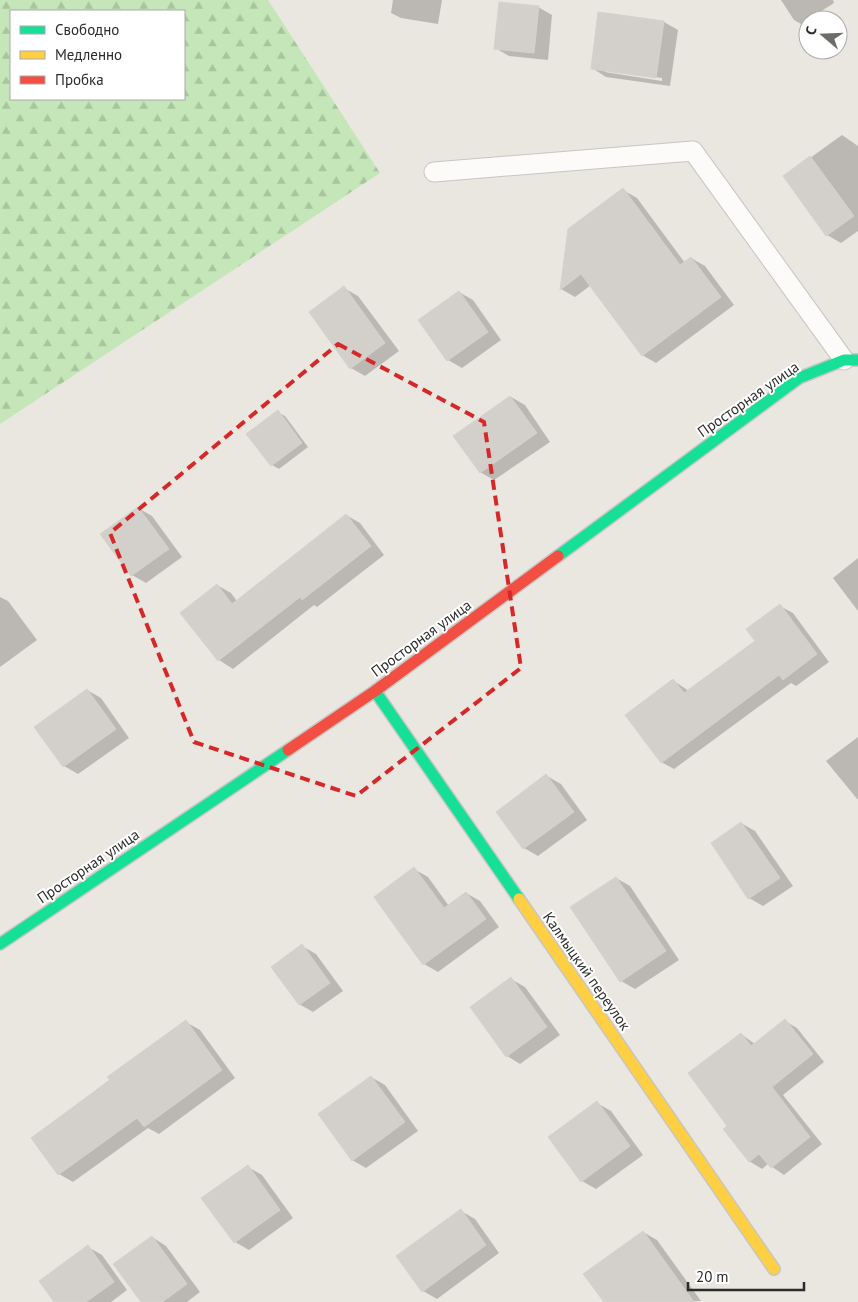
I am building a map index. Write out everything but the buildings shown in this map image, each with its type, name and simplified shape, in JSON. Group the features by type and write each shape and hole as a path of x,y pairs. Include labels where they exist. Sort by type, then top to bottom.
{"street":[{"name":"Просторная улица","path":"0,944 375,691 799,378 851,360"},
{"name":"Калмыцкий переулок","path":"375,691 774,1269"}],"lane":[{"path":"434,172 693,151 851,360"}],"highlighted area":[{"path":"338,344 484,422 521,668 356,796 194,742 110,533"}],"green space":[{"path":"0,0 268,0 380,173 0,424"}],"traffic: fast":[{"path":"558,556 799,378 844,360 858,360"},
{"path":"375,691 519,899"},
{"path":"0,944 288,750"}],"traffic: slow":[{"path":"519,899 774,1269"}],"traffic: jam":[{"path":"288,750 375,691 558,556"}]}
